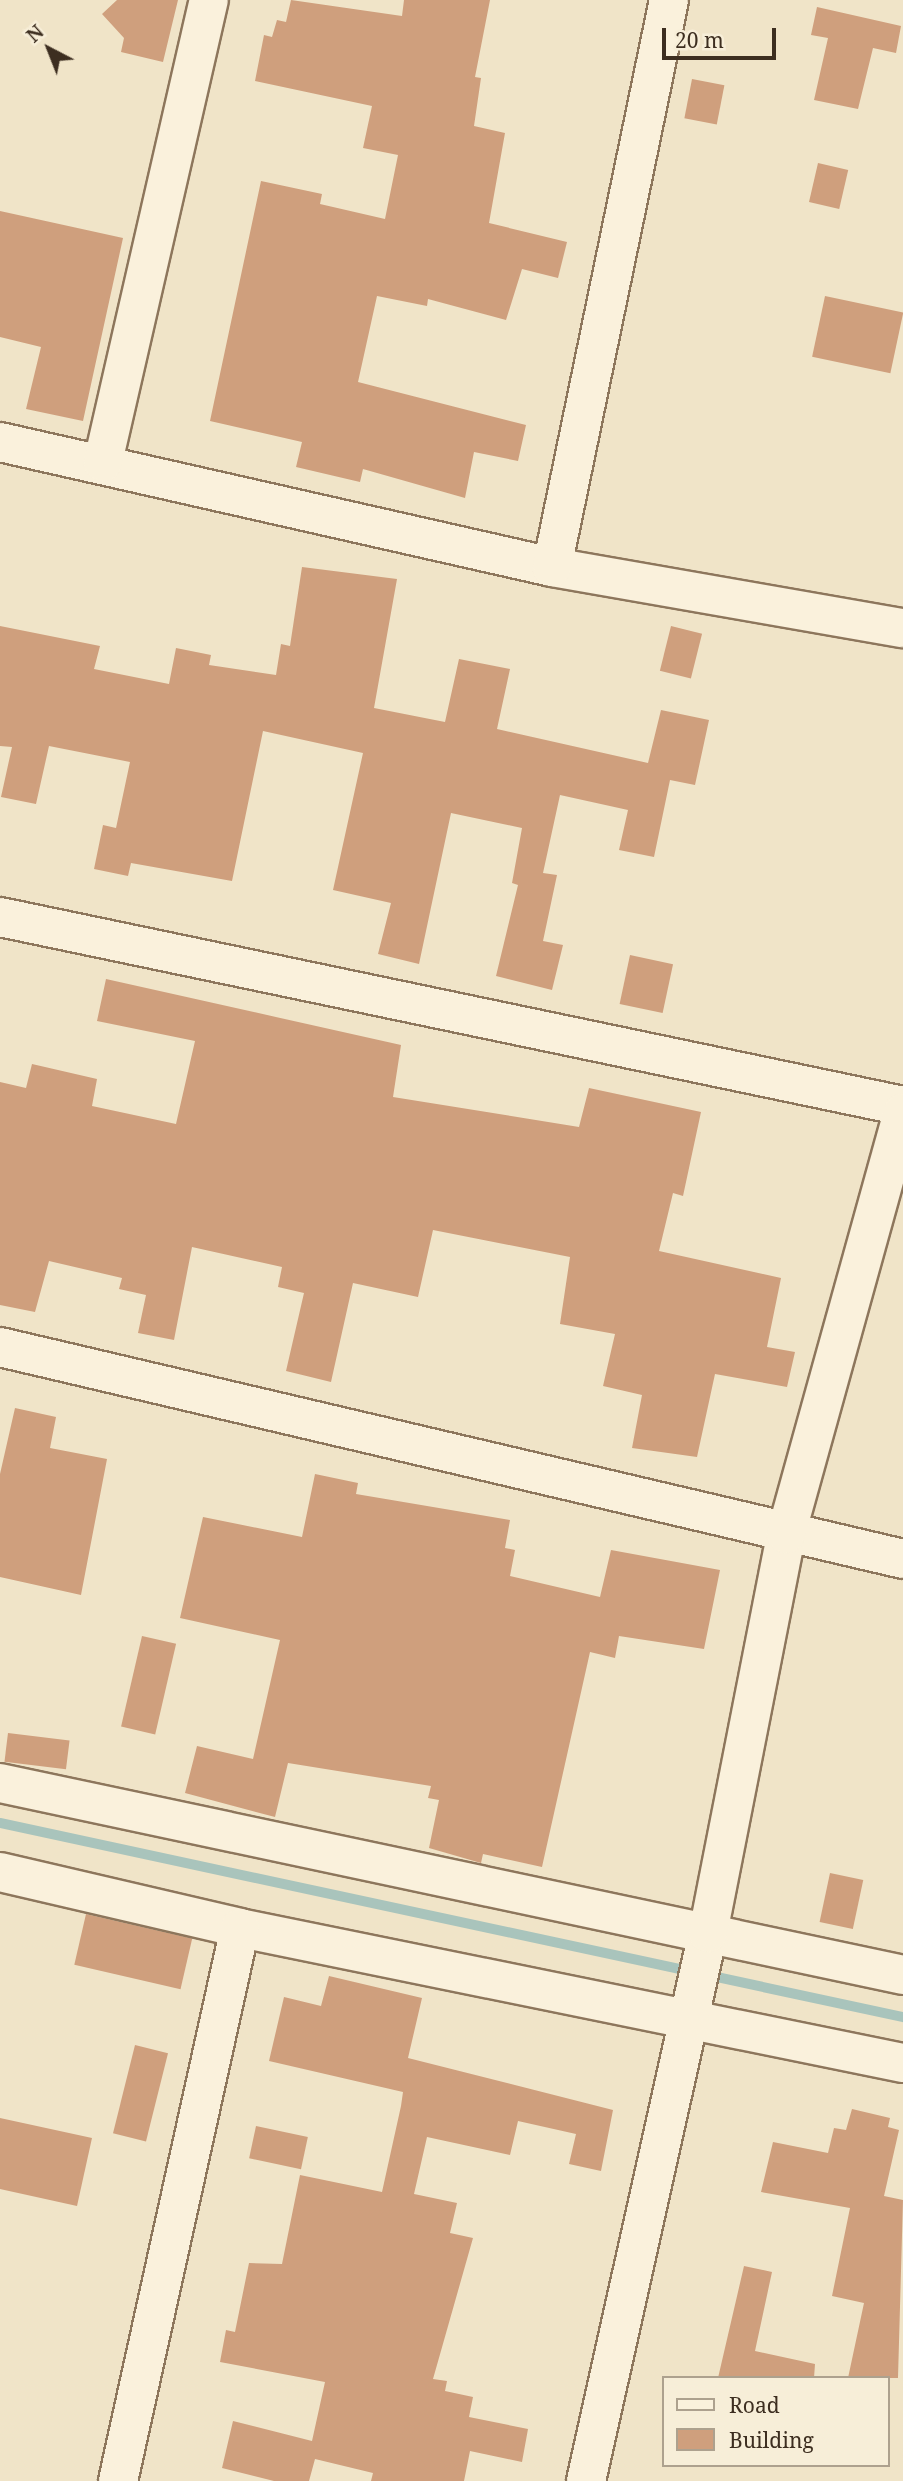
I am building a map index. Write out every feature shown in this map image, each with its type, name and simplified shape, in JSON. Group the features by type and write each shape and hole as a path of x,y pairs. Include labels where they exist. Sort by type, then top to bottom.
{"street":[{"path":"103,462 209,0"},
{"path":"552,567 669,0"},
{"path":"0,442 103,462 552,567 903,628"},
{"path":"0,917 903,1106"},
{"path":"586,2481 706,1943 786,1534 903,1112"},
{"path":"0,1347 786,1534 903,1559"},
{"path":"0,1783 706,1943 903,1975"},
{"path":"0,1872 240,1928 691,2010 903,2063"},
{"path":"118,2481 240,1928"}],"building":[{"path":"117,0 178,0 163,62 121,52 124,38 102,14"},
{"path":"291,0 402,16 404,0 490,0 475,77 481,78 474,126 505,133 489,223 567,242 558,278 522,269 506,320 428,299 427,306 377,296 358,382 526,425 518,461 474,452 465,498 363,469 360,482 296,467 302,442 210,421 261,181 322,194 320,204 385,219 398,155 363,148 372,106 255,81 264,35 272,37 277,20 286,22"},
{"path":"817,7 901,26 896,53 873,48 858,109 814,100 828,38 811,35"},
{"path":"692,79 724,85 717,125 684,118"},
{"path":"818,163 848,170 839,209 809,202"},
{"path":"0,211 123,238 83,421 26,409 41,347 0,337"},
{"path":"825,296 903,313 890,373 812,357"},
{"path":"302,567 397,579 374,708 445,722 459,659 510,669 497,729 648,763 661,710 709,720 695,785 670,780 654,857 619,850 628,810 560,795 543,873 557,875 543,941 563,945 552,990 496,976 518,885 512,883 522,828 451,813 419,964 378,954 391,903 333,890 363,753 263,731 232,881 131,863 128,876 94,869 103,825 116,828 130,762 49,746 36,804 1,797 12,747 0,746 0,626 100,646 94,669 169,684 176,648 211,655 209,665 276,675 281,644 290,646"},
{"path":"671,626 702,634 691,678 660,671"},
{"path":"630,955 673,964 663,1013 620,1004"},
{"path":"106,979 401,1045 393,1097 579,1127 589,1088 701,1112 683,1196 673,1193 659,1251 781,1278 767,1347 795,1352 787,1387 715,1374 697,1457 632,1448 642,1395 603,1386 615,1334 560,1324 570,1257 433,1230 418,1297 353,1283 331,1382 286,1371 304,1293 278,1287 282,1267 192,1247 174,1340 138,1333 146,1295 119,1289 122,1278 49,1261 35,1312 0,1305 0,1082 26,1088 32,1064 97,1079 92,1106 176,1124 195,1041 97,1021"},
{"path":"15,1408 56,1417 50,1448 107,1459 81,1595 0,1577 0,1474"},
{"path":"315,1474 358,1483 356,1494 510,1520 505,1548 515,1550 510,1576 600,1597 611,1550 720,1570 704,1649 619,1636 615,1658 590,1652 542,1867 483,1854 481,1863 429,1848 439,1800 428,1798 431,1786 288,1763 275,1817 185,1793 197,1746 253,1759 280,1640 180,1618 203,1517 302,1537"},
{"path":"142,1636 176,1644 155,1734 121,1727"},
{"path":"8,1733 70,1741 66,1769 4,1762"},
{"path":"830,1873 863,1880 853,1929 820,1922"},
{"path":"86,1914 192,1939 181,1989 74,1965"},
{"path":"329,1976 422,1998 408,2058 613,2110 601,2171 569,2164 576,2134 518,2121 510,2155 427,2137 414,2194 457,2203 450,2233 473,2238 433,2379 447,2381 445,2391 473,2397 469,2417 528,2429 522,2462 470,2451 464,2481 371,2481 373,2473 315,2459 309,2481 274,2481 222,2468 233,2421 312,2441 325,2382 220,2362 226,2330 235,2332 249,2263 282,2264 300,2175 382,2192 401,2106 403,2092 269,2061 284,1997 321,2006"},
{"path":"135,2045 168,2053 146,2142 113,2133"},
{"path":"852,2109 890,2118 888,2127 899,2130 884,2196 903,2200 898,2378 848,2376 864,2303 832,2296 850,2208 761,2192 773,2142 828,2153 834,2128 846,2130"},
{"path":"0,2118 92,2138 77,2206 0,2189"},
{"path":"256,2126 308,2137 301,2169 249,2158"},
{"path":"744,2266 772,2272 755,2351 815,2364 814,2376 718,2376"}],"waterway":[{"path":"0,1823 903,2017"}]}
